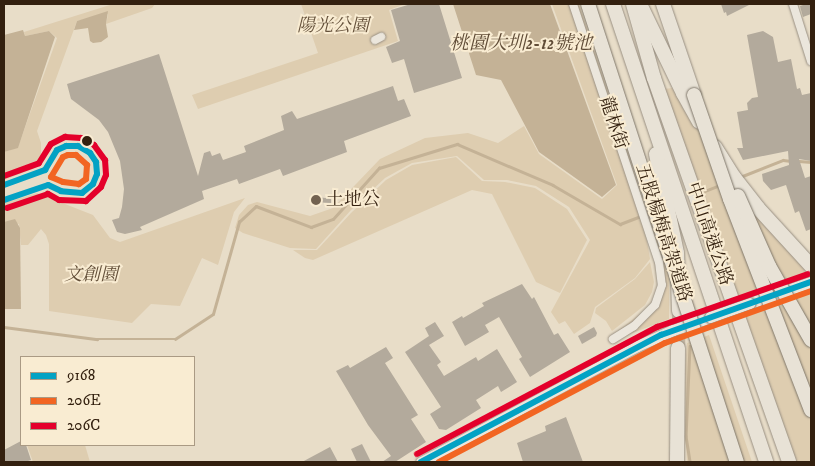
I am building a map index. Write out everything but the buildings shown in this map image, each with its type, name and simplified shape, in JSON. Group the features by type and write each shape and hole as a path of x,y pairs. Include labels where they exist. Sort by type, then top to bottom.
{"highway":[{"name":"五股楊梅高架道路","path":"588,4 737,462"},
{"name":"中山高速公路","path":"613,4 766,462"},
{"name":"中山高速公路","path":"633,4 654,78 789,462"},
{"path":"640,4 683,93 734,177 758,208 811,266"},
{"path":"663,4 730,199 811,410"},
{"path":"641,85 677,253 679,311"},
{"path":"694,95 769,266 811,340"},
{"path":"678,348 677,440 679,462"}],"main road":[{"path":"421,462 494,425 637,346 673,330 811,282"}],"street":[{"name":"龍林街","path":"573,4 659,262 662,285 655,304 634,326 613,339"},
{"path":"793,4 811,61"}],"green space":[{"path":"113,4 155,4 152,8 106,24 108,14 77,21 37,131 41,143 41,159 33,169 4,180 4,152 18,147 57,38 49,31 25,36 24,32"},
{"name":"陽光公園","path":"301,4 405,4 389,10 398,41 198,109 192,95 318,53"},
{"path":"552,4 579,4 645,206 639,211 644,224 650,259 635,278 595,307 590,323 574,334 565,321 559,324 551,312 590,240 569,207 536,186 507,180 484,180 457,156 412,163 385,178 351,210 316,249 290,248 243,233 235,228 239,215 248,205 257,202 310,216 333,208 380,159 425,138 468,133 498,143 524,126 539,154 602,199 617,185"},
{"path":"672,88 699,131 811,276 811,462 794,462 664,89"},
{"path":"456,157 482,181 505,182 535,188 567,209 587,240 560,293 536,282 492,194 472,190 313,260 305,258 293,250 317,250 351,213 386,180 412,165"},
{"name":"文創園","path":"37,193 93,215 110,238 120,242 245,198 234,212 218,265 202,258 180,306 151,304 132,323 49,311 49,244 46,235 41,229 28,245 21,245 19,224 4,222 4,203"},
{"path":"662,220 669,262 669,319 617,339 614,334 649,307 657,292 658,281 647,222"},
{"path":"650,262 654,282 652,292 645,305 612,331 606,321 595,313 596,308 635,279"},
{"path":"709,335 752,462 687,462 683,394 687,343"},
{"path":"27,446 85,446 90,462 33,462"}],"water":[{"name":"桃園大圳2-12號池","path":"453,4 550,4 616,185 602,197 539,152 501,80 476,75"},
{"path":"108,11 106,24 108,37 101,42 93,43 90,41 88,28 74,30 77,21"},
{"path":"23,30 25,36 49,31 55,37 18,148 4,152 4,35"},
{"path":"15,219 20,228 21,309 4,309 4,222"}],"waterway":[{"path":"4,327 97,339 175,339 213,314 239,222 256,206 311,227 333,219 379,168 457,144 553,185 620,224 651,212"},
{"path":"740,177 783,160 791,161"},
{"path":"799,161 811,162"},
{"path":"705,191 720,185"},
{"path":"690,346 686,436 690,462"}],"tunnel":[{"path":"678,348 679,311"}],"transit line":[{"name":"206C","path":"4,176 39,163 51,144 65,137 81,138 94,145 105,160 106,175 101,187 86,201 59,200 48,194 7,208"},
{"name":"9168","path":"4,185 45,170 57,150 66,146 78,146 90,153 96,162 97,174 93,184 82,193 61,191 48,185 4,200"},
{"name":"206E","path":"68,155 76,155 87,165 86,179 79,184 63,182 51,177 63,157 68,155"},
{"name":"206C","path":"417,454 657,327 808,274"},
{"name":"9168","path":"421,462 661,335 811,282"},
{"name":"206E","path":"439,462 665,343 811,291"}],"place":[{"name":"土地公","path":"316,200"}]}
